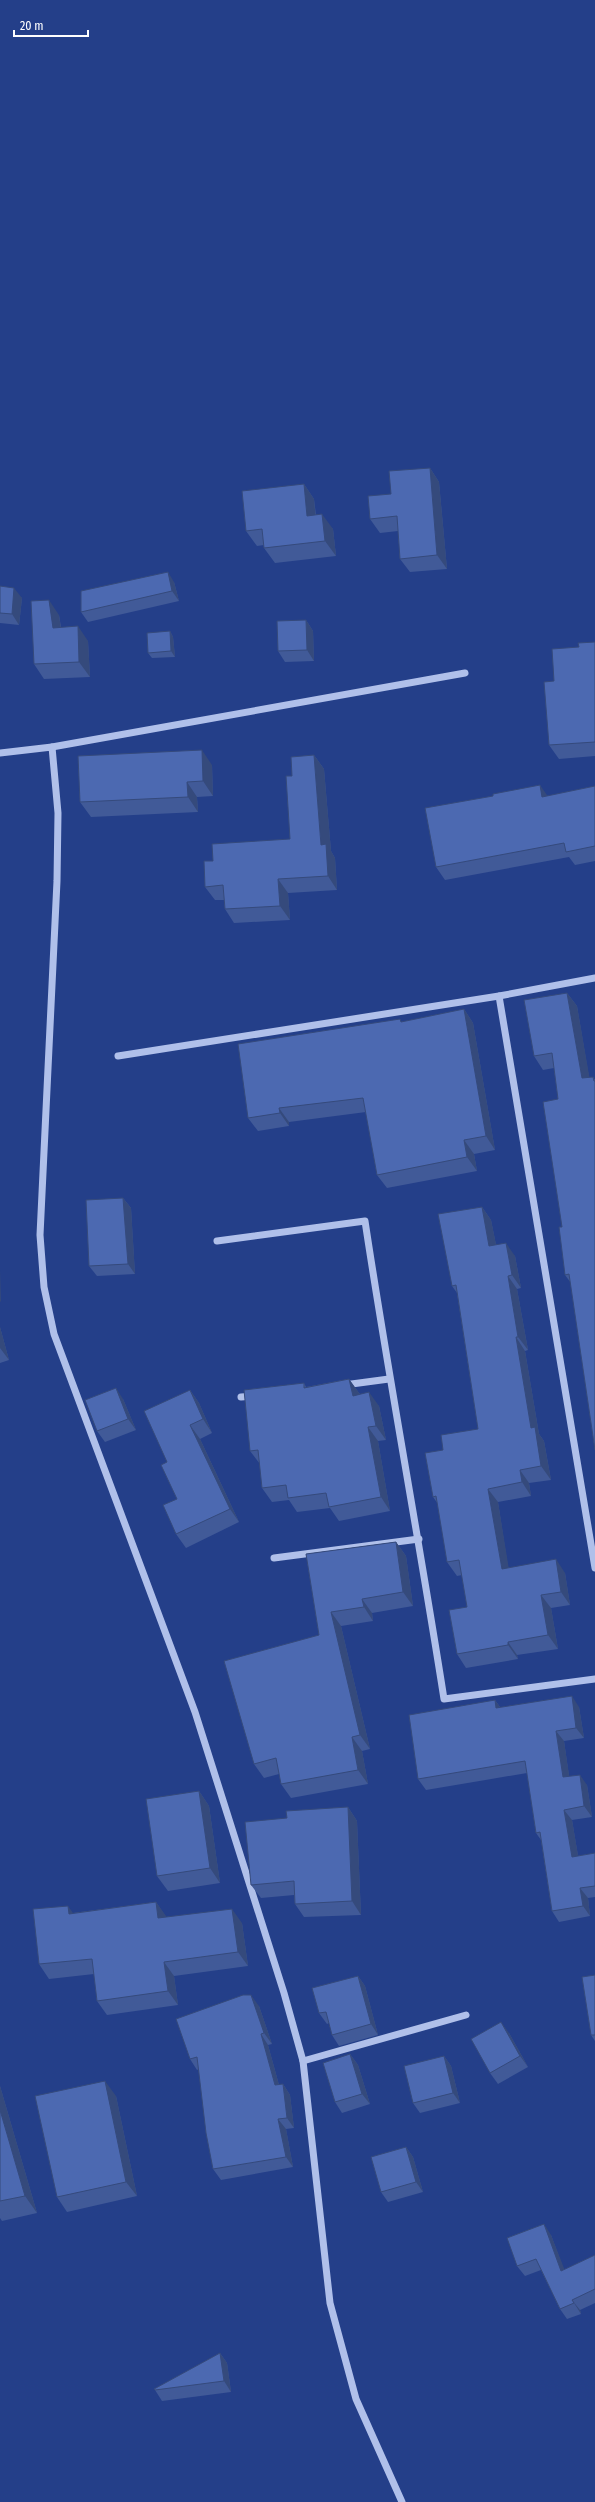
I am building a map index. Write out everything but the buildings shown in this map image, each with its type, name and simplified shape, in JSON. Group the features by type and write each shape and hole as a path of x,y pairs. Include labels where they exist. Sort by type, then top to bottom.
{"street":[{"path":"0,753 52,747 465,673"},
{"path":"52,747 58,813 57,873 40,1235 44,1287 54,1334 195,1712 284,1993 303,2061 330,2303 356,2399 402,2502"},
{"path":"118,1056 499,996 595,978"},
{"path":"499,996 595,1568"},
{"path":"217,1241 365,1221 389,1379 419,1539 444,1699 595,1679"},
{"path":"334,1386 389,1379"},
{"path":"241,1397 264,1394"},
{"path":"274,1558 419,1539"},
{"path":"303,2061 466,2015"}]}
